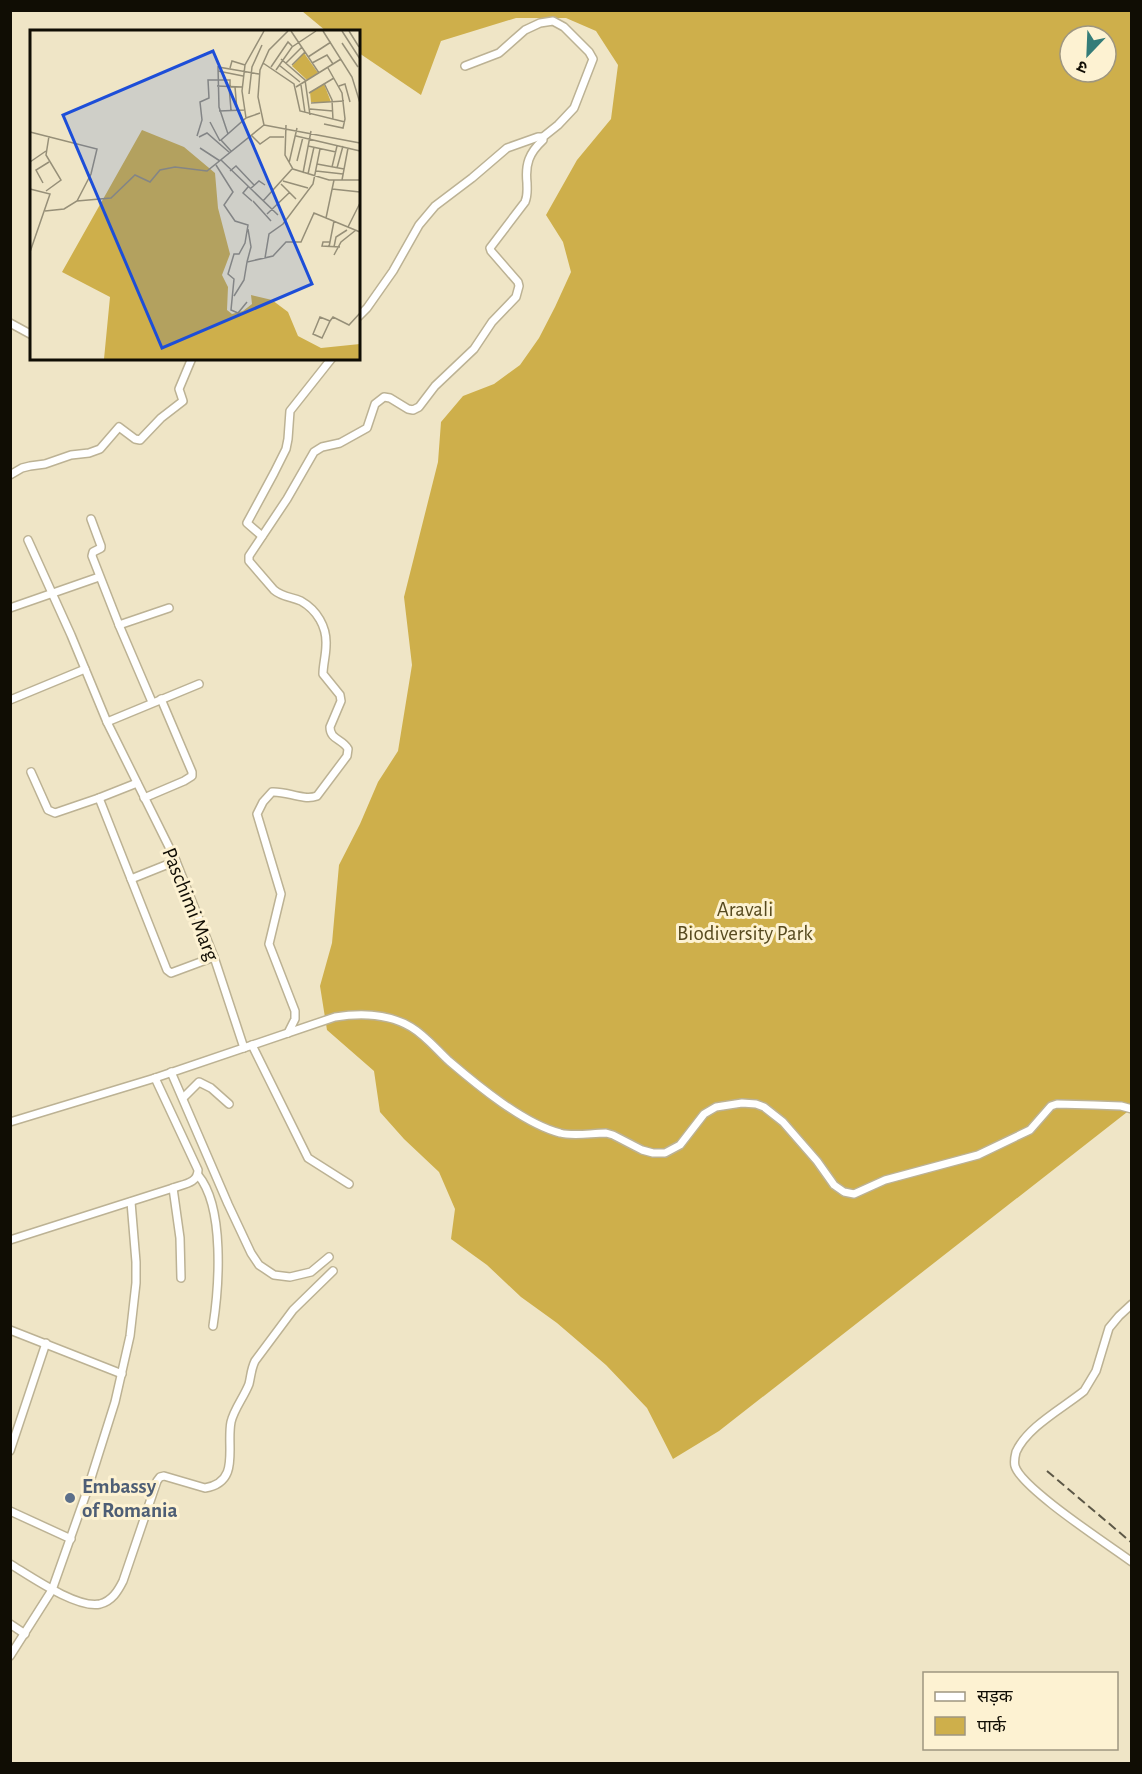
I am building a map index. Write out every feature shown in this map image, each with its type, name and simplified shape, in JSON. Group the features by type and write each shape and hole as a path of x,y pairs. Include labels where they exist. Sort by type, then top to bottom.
{"street":[{"path":"288,1033 295,1019 295,1011 269,944 281,894 256,814 273,792 310,798 317,796 347,756 348,749 330,732 341,701 340,695 323,674 326,639 321,622 310,607 303,602 278,594 249,561 249,555 287,499 314,452 322,447 340,443 367,428 375,404 384,397 408,409 413,410 419,406 435,386 474,349 492,322 516,297 518,282 490,248 525,202 528,194 526,170 528,160 543,137 574,108 592,63 592,56 564,27 553,21 540,23 525,30 499,53 465,66"},
{"path":"360,315 393,271 426,216 435,206 507,148 543,137"},
{"path":"10,323 30,334"},
{"path":"10,475 22,468 100,449 119,427 140,440 161,418 183,400 178,388 191,360"},
{"path":"262,536 247,523 286,449 290,411 330,360"},
{"path":"91,519 101,546 92,555 99,577 152,702"},
{"name":"Paschimi Marg","path":"28,540 108,722 176,861 214,957 244,1048"},
{"path":"10,608 99,577"},
{"path":"118,625 169,608"},
{"path":"10,700 85,669"},
{"path":"108,722 199,684"},
{"path":"144,798 192,776 161,699"},
{"path":"31,772 48,810 58,813 137,783"},
{"path":"99,798 168,972 171,973 214,957"},
{"path":"131,879 176,861"},
{"path":"10,1122 154,1078 335,1017 348,1015 367,1015 400,1022 411,1027 450,1061 521,1115 561,1134 606,1133 642,1150 665,1153 680,1145 704,1114 716,1107 730,1103 756,1104 765,1107 783,1122 817,1161 834,1185 844,1192 854,1194 885,1179 978,1155 1030,1130 1051,1106 1057,1104 1121,1106 1131,1109"},
{"path":"252,1046 308,1158 349,1185"},
{"path":"171,1072 228,1204 251,1253 260,1265 274,1275 290,1277 311,1272 329,1257"},
{"path":"154,1078 196,1164 198,1175 206,1187 213,1210 218,1286 213,1326"},
{"path":"183,1098 199,1082 218,1093 229,1104"},
{"path":"10,1240 190,1183 198,1175"},
{"path":"173,1188 180,1238 181,1278"},
{"path":"10,1656 52,1590 71,1539 115,1402 130,1336 136,1283 131,1202"},
{"path":"10,1564 52,1590 92,1604 110,1600 123,1581 158,1478 164,1476 205,1488 224,1479 229,1469 231,1421 249,1384 255,1361 293,1310 333,1271"},
{"path":"1131,1304 1109,1328 1096,1371 1089,1385 1028,1436 1022,1442 1014,1459 1019,1474 1030,1486 1131,1562"},
{"path":"10,1330 122,1374"},
{"path":"10,1451 46,1343"},
{"path":"10,1511 71,1539"},
{"path":"10,1624 25,1634"}],"green space":[{"name":"Aravali Biodiversity Park","path":"302,11 1131,11 1131,1109 719,1431 673,1459 647,1408 606,1365 557,1323 521,1297 487,1265 451,1239 455,1209 439,1172 404,1139 380,1112 374,1071 327,1030 320,986 332,943 339,865 378,782 398,751 412,665 404,597 438,462 441,422 463,396 494,384 520,365 539,338 555,307 571,272 563,242 546,215 577,160 611,119 618,65 596,31 566,18 516,18 441,41 421,95 360,54 360,30 325,30"}],"railway":[{"path":"1047,1471 1132,1543"}],"place":[{"name":"Embassy of Romania","path":"70,1498"}]}
